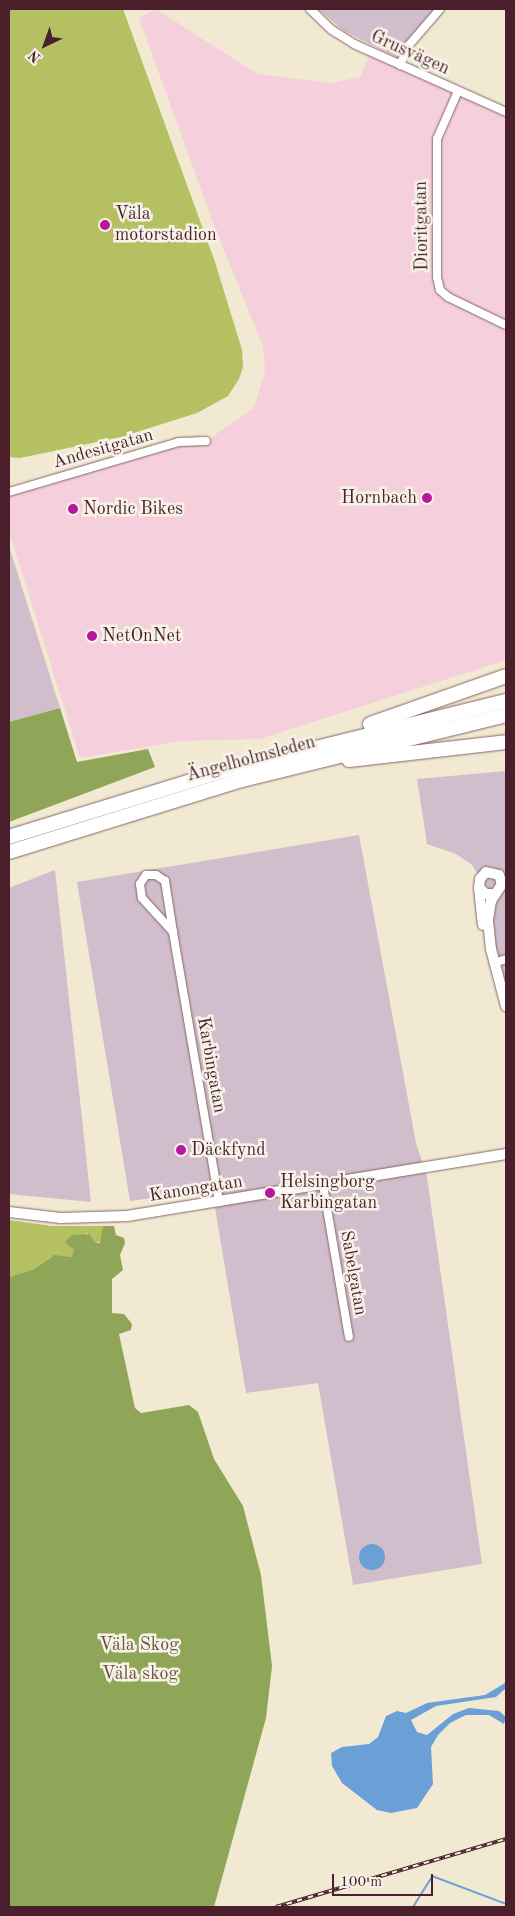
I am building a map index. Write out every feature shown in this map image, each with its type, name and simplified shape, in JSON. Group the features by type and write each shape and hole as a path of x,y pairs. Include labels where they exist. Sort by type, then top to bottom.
{"highway":[{"path":"261,761 293,746 394,716 506,676"},
{"name":"Ängelholmsleden","path":"9,837 261,761 506,700"},
{"name":"Ängelholmsleden","path":"9,852 294,767 506,715"},
{"path":"294,767 506,742"}],"street":[{"name":"Grusvägen","path":"310,9 343,38 506,112"},
{"path":"400,65 409,45 440,9"},
{"name":"Dioritgatan","path":"458,91 437,139 437,277 440,290 448,297 506,325"},
{"name":"Andesitgatan","path":"9,492 180,442 206,440"},
{"path":"506,870 482,875 480,888 483,925 489,940 506,1006"},
{"path":"489,940 489,909 501,888 501,879 495,872"},
{"name":"Karbingatan","path":"173,932 142,898 140,884 146,875 156,875 165,881 218,1202"},
{"path":"480,888 486,894 501,888"},
{"path":"494,963 506,959"},
{"name":"Kanongatan","path":"9,1212 46,1217 97,1219 218,1202 506,1154"},
{"name":"Sabelgatan","path":"323,1185 349,1337"}],"shaded area":[{"path":"156,9 257,74 331,83 360,77 371,52 506,112 506,660 260,739 181,741 80,758 9,531 9,492 179,442 206,441 254,408 265,371 263,347 212,220 139,18"},
{"path":"318,9 437,9 400,59 344,31"},
{"path":"9,546 60,708 9,722"},
{"path":"506,771 506,996 495,960 489,890 471,864 456,854 427,844 417,779"},
{"path":"359,835 416,1143 427,1177 482,1564 353,1585 318,1383 246,1393 212,1190 130,1201 77,882"},
{"path":"55,870 91,1202 9,1194 9,888"}],"green space":[{"name":"Väla motorstadion","path":"9,9 123,9 215,262 242,350 243,367 239,379 228,396 197,413 121,437 20,458 9,457"},
{"path":"60,708 77,762 148,749 155,767 9,822 9,722"},
{"path":"9,1220 52,1226 103,1226 102,1241 96,1243 87,1233 71,1246 75,1252 72,1257 52,1256 34,1269 9,1277"},
{"name":"Väla skog","path":"103,1226 114,1226 116,1235 124,1238 125,1243 120,1255 123,1270 112,1279 112,1313 124,1314 132,1324 131,1330 119,1334 135,1408 141,1413 189,1405 198,1412 214,1459 243,1506 261,1575 272,1666 266,1718 214,1907 9,1907 9,1277 34,1269 54,1255 72,1257 74,1250 65,1242 72,1235 89,1234 96,1243 100,1243"}],"water":[{"path":"372,1544 381,1548 385,1557 381,1566 372,1570 363,1566 359,1557 363,1548"},
{"path":"505,1683 505,1689 496,1697 436,1706 411,1720 417,1732 427,1735 453,1714 469,1708 499,1711 506,1717 504,1724 489,1715 466,1715 450,1723 438,1735 431,1747 433,1784 417,1808 391,1813 377,1810 342,1783 332,1766 331,1753 342,1747 369,1744 378,1737 386,1716 397,1711 406,1713 427,1703 485,1695"}],"waterway":[{"path":"413,1907 432,1876 506,1904"}],"railway":[{"path":"276,1907 506,1839"}],"place":[{"name":"Väla motorstadion","path":"105,225"},
{"name":"Hornbach","path":"427,498"},
{"name":"Nordic Bikes","path":"73,509"},
{"name":"NetOnNet","path":"92,636"},
{"name":"Däckfynd","path":"181,1150"},
{"name":"Helsingborg Karbingatan","path":"270,1193"}],"park label":[{"name":"Väla Skog","path":"139,1645"}]}
